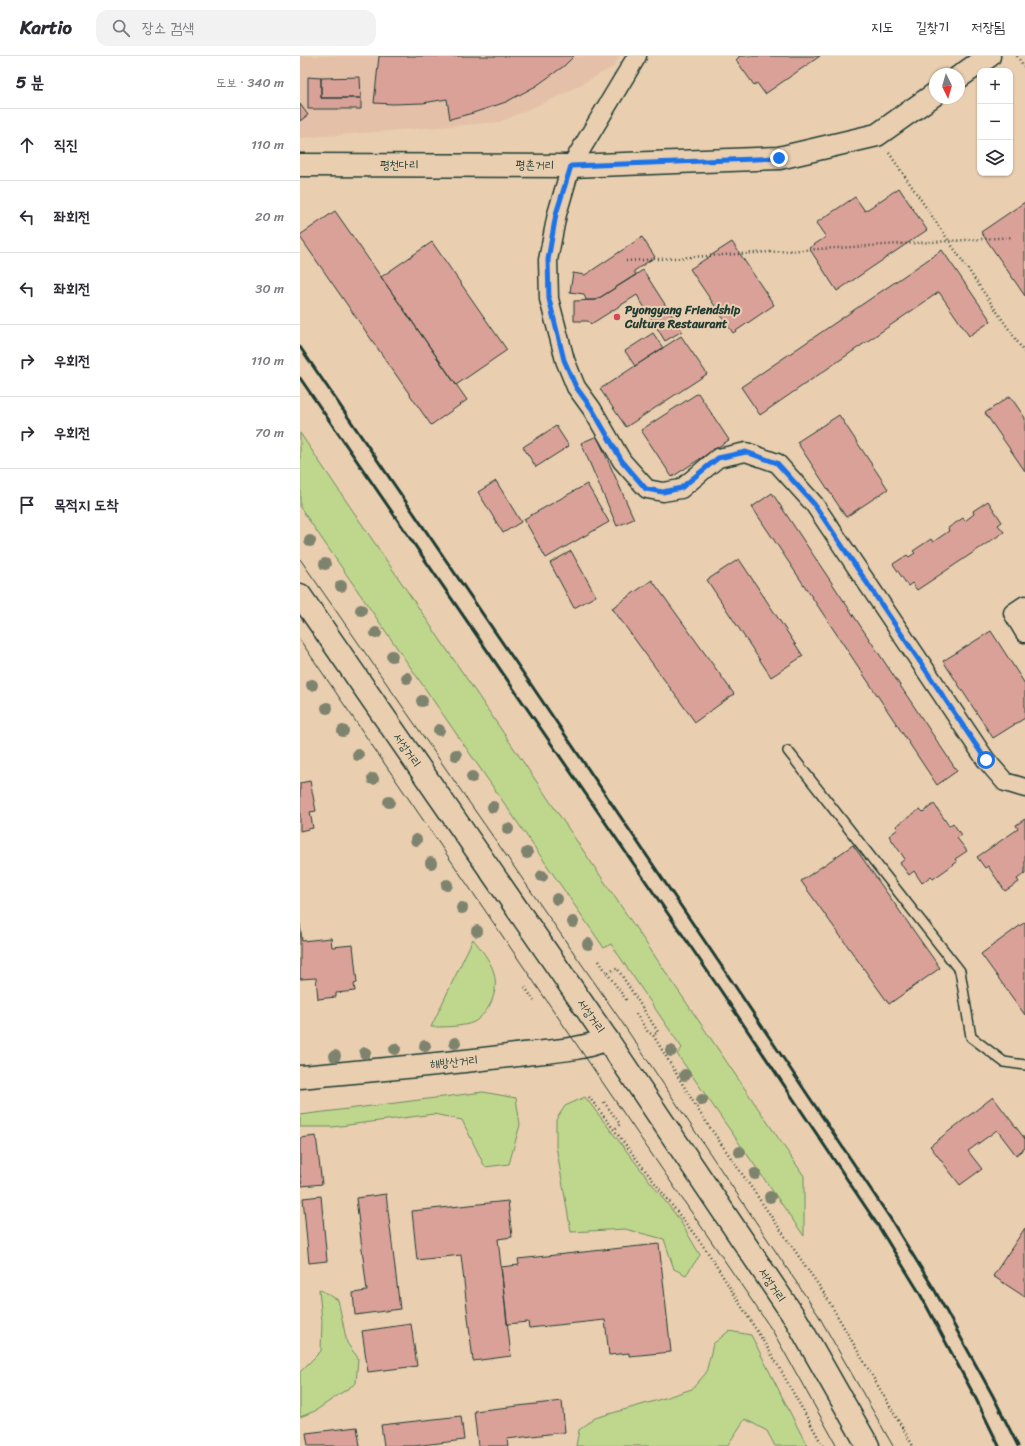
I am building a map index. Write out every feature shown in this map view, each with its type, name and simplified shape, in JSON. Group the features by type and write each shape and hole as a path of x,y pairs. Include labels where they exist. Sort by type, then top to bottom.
{"main road":[{"path":"965,73 989,56"},
{"path":"877,135 929,98"},
{"name":"평촌거리","path":"499,165 571,166 779,158 877,135"},
{"name":"평천다리","path":"300,165 499,165"},
{"name":"서성거리","path":"300,595 607,1040 797,1321 868,1446"},
{"name":"해방산거리","path":"300,1077 486,1059 579,1047 598,1044 607,1040"}],"street":[{"path":"637,56 571,166 556,214 548,260 549,299 564,360 576,387 592,409 622,461 646,489 663,492 681,488 718,458 746,452 777,463 814,504 986,760 1004,782 1025,788"},
{"path":"1025,605 1013,613 1025,633"}],"lane":[{"path":"788,751 960,971 971,1037 1004,1062 1025,1065"}],"path":[{"path":"1016,56 1025,68"},
{"path":"877,135 1025,353"},
{"path":"626,261 1013,237"},
{"path":"599,961 627,1001"},
{"path":"607,973 617,968 658,1032 653,1035"},
{"path":"525,987 534,1000"},
{"path":"636,1014 648,1032 653,1035 700,1113 824,1293 913,1446"},
{"path":"589,1097 707,1251 775,1360 823,1446"},
{"path":"604,1102 620,1124 614,1130"}],"shaded area":[{"path":"300,56 620,56 613,67 561,95 500,122 300,138"}],"green space":[{"path":"300,433 804,1176 804,1236 677,1054 682,1048 611,944 604,948 300,507"},
{"path":"473,939 488,959 494,973 494,994 489,1007 480,1018 470,1024 447,1027 431,1027"},
{"path":"483,1092 516,1098 520,1125 509,1164 485,1167 462,1120 434,1114 332,1127 300,1127 300,1115"},
{"path":"585,1097 679,1219 700,1255 686,1275 674,1269 664,1239 625,1229 571,1232 556,1146 556,1120 565,1106"},
{"path":"319,1289 338,1300 347,1343 358,1358 356,1383 315,1411 300,1417 300,1372 321,1351 322,1321"},
{"path":"729,1331 751,1335 807,1446 775,1446 767,1431 745,1419 727,1446 576,1446 579,1430 595,1418 692,1389 706,1373 713,1344"}],"building":[{"path":"379,56 574,56 564,66 536,86 506,102 450,119 447,99 423,103 374,103"},
{"path":"739,56 820,56 765,94 757,83 754,85 736,60"},
{"path":"308,77 321,78 321,98 361,98 361,109 308,109"},
{"path":"360,77 361,98 321,98 321,78"},
{"path":"300,104 308,115 300,121"},
{"path":"899,188 927,230 837,291 809,248 826,237 816,223 855,197 865,211"},
{"path":"1025,202 1025,296 981,232"},
{"path":"335,211 467,400 431,425 300,237 300,235"},
{"path":"642,237 655,257 634,271 636,275 596,300 586,300 584,294 570,292 573,273 585,275"},
{"path":"432,242 507,350 456,385 381,277"},
{"path":"732,242 774,305 733,333 690,269"},
{"path":"942,250 991,321 969,336 939,292 760,415 741,387"},
{"path":"643,270 682,331 665,341 637,295 591,324 588,321 574,321 574,301 596,300"},
{"path":"653,333 663,348 635,366 625,351"},
{"path":"681,336 707,374 626,427 600,389"},
{"path":"698,393 729,440 672,477 641,430"},
{"path":"1010,396 1025,418 1025,471 985,413"},
{"path":"839,415 888,489 846,517 797,442"},
{"path":"556,426 569,446 536,467 523,447"},
{"path":"597,436 634,519 617,526 581,443"},
{"path":"496,481 521,522 503,533 478,492"},
{"path":"587,484 609,522 546,558 524,519"},
{"path":"772,493 957,771 937,785 752,507"},
{"path":"988,501 1002,522 998,525 1004,532 917,590 912,583 908,586 893,564 907,555 909,557 915,553 913,551 931,539 933,542 949,531 948,528 963,518 965,521 974,514 973,511"},
{"path":"571,551 596,596 574,608 550,563"},
{"path":"739,559 803,656 771,677 707,580"},
{"path":"652,580 734,694 695,722 612,608"},
{"path":"991,631 1025,684 1025,718 993,738 943,661"},
{"path":"310,781 316,811 310,812 313,828 300,831 300,783"},
{"path":"934,804 949,826 953,823 961,835 957,838 967,851 955,859 957,862 933,879 931,876 922,883 914,871 909,875 900,863 905,859 889,836 898,829 896,826 920,809 923,812"},
{"path":"1025,819 1025,873 1017,879 1019,882 1005,891 988,866 985,868 977,857 1018,829 1016,825"},
{"path":"853,845 940,968 889,1004 801,881"},
{"path":"1025,922 1025,1015 981,954"},
{"path":"300,924 302,941 331,938 332,947 353,945 357,983 354,984 355,991 336,993 336,997 318,999 316,978 300,979"},
{"path":"993,1097 1025,1139 1025,1148 1016,1155 997,1130 968,1151 982,1169 960,1185 930,1146"},
{"path":"316,1136 322,1184 302,1186 300,1173 300,1138"},
{"path":"386,1194 400,1309 355,1315 353,1293 367,1291 356,1198"},
{"path":"321,1196 327,1261 309,1263 303,1198"},
{"path":"508,1201 512,1237 498,1239 511,1356 473,1361 461,1255 417,1260 412,1211"},
{"path":"1025,1228 1025,1297 993,1276"},
{"path":"659,1244 671,1352 629,1356 629,1353 609,1355 605,1320 529,1328 528,1322 507,1324 501,1267 519,1265 518,1259"},
{"path":"411,1324 417,1366 368,1372 362,1331"},
{"path":"562,1401 565,1432 507,1439 508,1446 478,1446 474,1411"},
{"path":"461,1416 464,1440 414,1446 384,1446 381,1425"},
{"path":"357,1427 360,1446 308,1446 306,1433"}],"tram line":[{"path":"300,559 617,1015 817,1313 893,1446"},
{"path":"300,640 772,1330 837,1446"}],"railway":[{"path":"300,347 532,686 890,1218 934,1289 993,1396 1018,1446"},
{"path":"300,378 719,988 877,1224 919,1292 975,1397 999,1446"}],"place":[{"name":"Pyongyang Friendship Culture Restaurant","path":"617,317"}],"route":[{"path":"779,158 571,166 556,214 548,260 549,299 564,360 576,387 592,409 622,461 646,489 663,492 681,488 718,458 746,452 777,463 814,504 986,760"}]}
